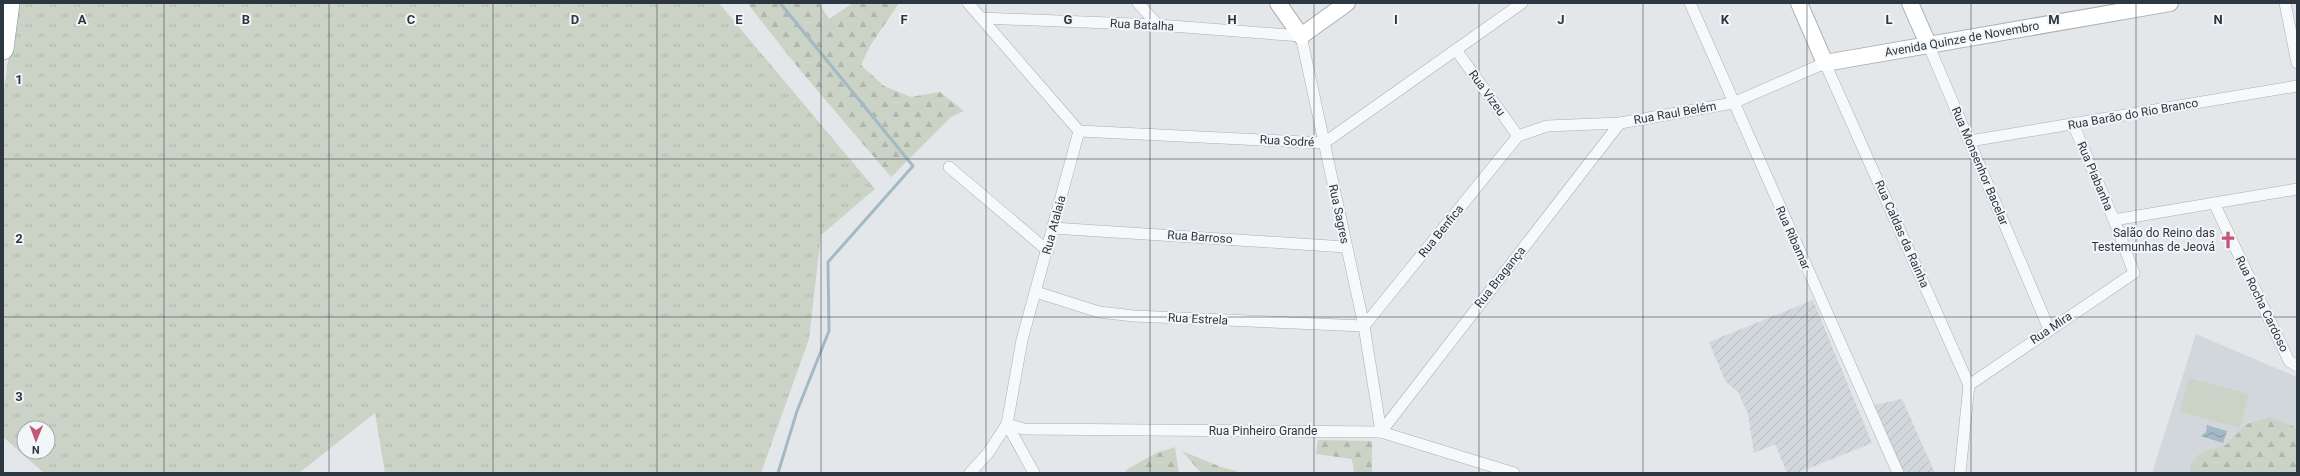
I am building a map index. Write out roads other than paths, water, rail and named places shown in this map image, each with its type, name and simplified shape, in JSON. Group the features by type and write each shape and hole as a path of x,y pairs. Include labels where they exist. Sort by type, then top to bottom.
{"highway":[{"path":"3,50 9,3"}],"street":[{"path":"968,3 1079,131"},
{"path":"1138,3 1158,26"},
{"name":"Rua Sagres","path":"1278,3 1301,36 1364,326 1381,432"},
{"path":"1301,36 1347,3"},
{"name":"Rua Sodré","path":"1079,131 1324,143 1522,3"},
{"name":"Rua Ribamar","path":"1690,3 1732,103 1898,473"},
{"name":"Rua Caldas da Rainha","path":"1799,3 1969,385 1960,473"},
{"name":"Rua Monsenhor Bacelar","path":"1910,3 2049,329"},
{"name":"Avenida Quinze de Novembro","path":"1825,63 2170,3"},
{"path":"2286,3 2297,63"},
{"name":"Rua Batalha","path":"982,18 1158,26 1301,36"},
{"name":"Rua Vizeu","path":"1456,50 1518,136"},
{"name":"Rua Raul Belém","path":"1518,136 1547,126 1620,123 1732,103 1825,63"},
{"name":"Rua Barão do Rio Branco","path":"1970,141 2297,86"},
{"name":"Rua Bragança","path":"1381,432 1620,123"},
{"name":"Rua Piabanha","path":"2073,124 2114,220 2134,273"},
{"name":"Rua Atalaia","path":"970,473 988,452 1007,424 1022,340 1048,251 1079,131"},
{"name":"Rua Benfica","path":"1364,326 1518,136"},
{"path":"949,167 1048,251"},
{"path":"2114,220 2297,189"},
{"name":"Rua Rocha Cardoso","path":"2214,203 2293,363"},
{"name":"Rua Barroso","path":"1053,228 1346,247"},
{"name":"Rua Mira","path":"1969,385 2049,329 2134,273"},
{"name":"Rua Estrela","path":"1036,292 1099,312 1134,316 1364,326"},
{"path":"1007,424 1034,473"},
{"name":"Rua Pinheiro Grande","path":"1007,424 1024,429 1381,432 1514,473"}],"water":[{"path":"2207,425 2227,431 2223,443 2201,436 2206,432"}],"waterway":[{"path":"778,473 797,411 829,331 828,262 913,166 780,3"}],"place":[{"name":"Salão do Reino das Testemunhas de Jeová","path":"2228,240"}]}
